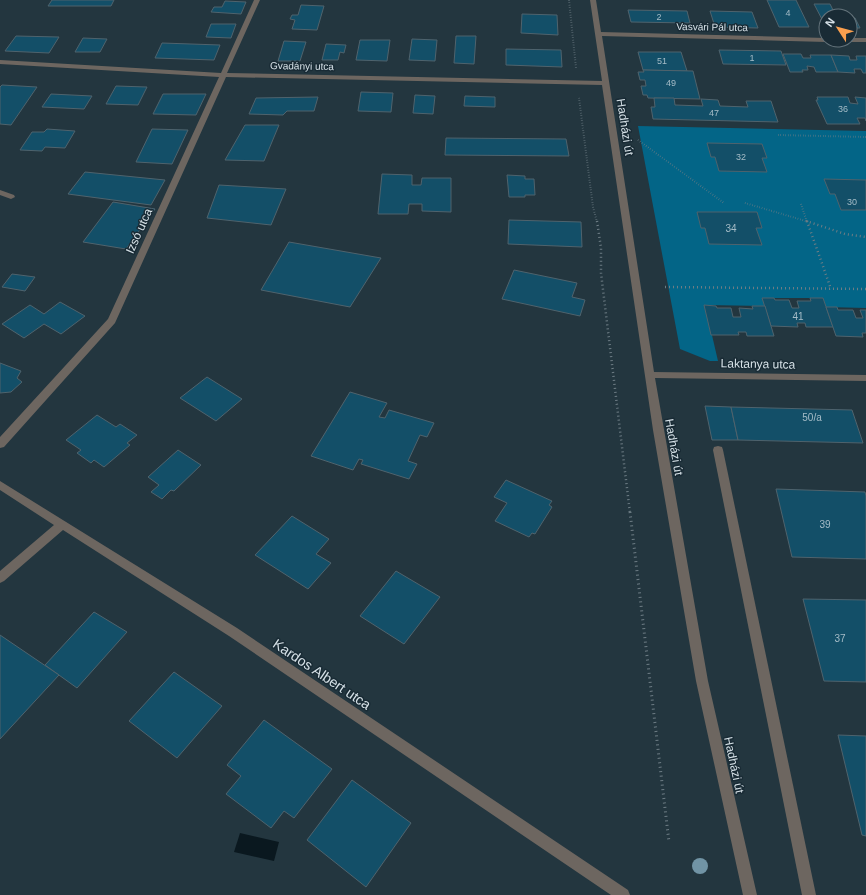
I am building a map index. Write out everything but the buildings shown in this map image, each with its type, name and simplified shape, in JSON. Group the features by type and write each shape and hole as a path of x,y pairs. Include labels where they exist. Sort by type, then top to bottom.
{"street":[{"name":"Izsó utca","path":"0,444 112,321 257,0"},
{"name":"Hadházi út","path":"593,0 604,83 658,430 702,681 750,895"},
{"name":"Vasvári Pál utca","path":"598,34 818,40"},
{"name":"Gvadányi utca","path":"0,62 223,75 604,83"},
{"path":"0,192 11,197"},
{"name":"Laktanya utca","path":"650,375 866,378"},
{"path":"718,450 808,895"},
{"name":"Kardos Albert utca","path":"0,486 233,632 623,895"},
{"path":"0,578 62,524"}],"path":[{"path":"569,0 577,82 593,207 598,221 602,260 601,273 669,842"},
{"path":"778,135 866,137"},
{"path":"638,140 724,203"},
{"path":"745,203 845,234 866,237"},
{"path":"801,204 831,289"},
{"path":"665,287 866,289"}],"shaded area":[{"path":"638,126 866,131 866,308 826,307 822,298 763,298 765,306 705,305 718,361 710,361 680,349"},
{"path":"240,833 279,842 274,861 234,852"}]}
